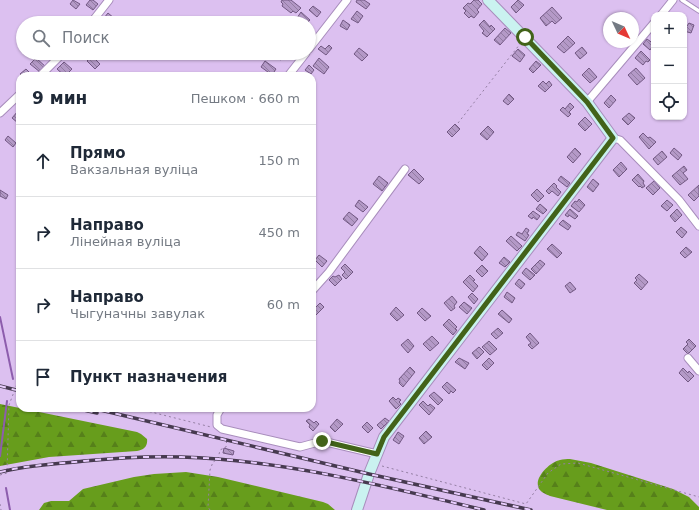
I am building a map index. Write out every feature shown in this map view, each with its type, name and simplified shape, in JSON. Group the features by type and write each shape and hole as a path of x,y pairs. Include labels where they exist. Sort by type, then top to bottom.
{"street":[{"path":"96,16 109,0"},
{"path":"316,40 347,0"},
{"path":"488,0 587,102 613,138 620,140 679,200 699,226"},
{"path":"663,12 673,0"},
{"path":"587,102 651,27"},
{"path":"44,72 56,60"},
{"path":"291,72 301,60"},
{"path":"0,113 16,98"},
{"path":"357,510 384,437 613,138"},
{"path":"316,287 329,272 406,169"},
{"path":"688,358 699,371"},
{"path":"219,412 217,415 217,425 222,430 300,447 322,441 377,454"}],"lane":[{"path":"682,0 699,11"}],"path":[{"path":"458,123 525,37"},
{"path":"0,475 7,474 9,405 16,387"},
{"path":"151,412 222,430 228,438 226,447 220,450 218,459 213,462 210,470 208,507 210,510"},
{"path":"377,454 382,467 526,504 548,473 561,464 578,463 699,497"},
{"path":"0,504 1,510"}],"green space":[{"path":"0,404 16,407 16,412 39,412 137,432 147,439 147,444 144,449 137,451 49,457 0,466"},
{"path":"570,459 591,463 673,489 689,497 699,507 699,510 607,510 550,496 539,489 538,480 547,467 556,461"},
{"path":"186,472 218,477 323,502 335,510 39,510 44,503 51,501 69,501 83,489 134,477"}],"building":[{"path":"73,0 80,4 76,9 70,4"},
{"path":"90,0 93,0 98,4 93,10 86,5"},
{"path":"282,0 291,0 301,8 296,13 293,11 291,13 282,6"},
{"path":"357,0 364,0 370,4 366,9 356,2"},
{"path":"474,0 478,0 482,4 477,10 479,12 474,18 471,16 469,18 464,13 466,11 463,8"},
{"path":"518,0 524,5 516,13 511,7"},
{"path":"313,6 321,12 317,17 309,10"},
{"path":"552,7 562,18 555,24 552,21 546,26 540,18"},
{"path":"357,11 363,16 358,23 351,19"},
{"path":"301,12 306,16 298,16"},
{"path":"343,20 350,25 347,30 340,26"},
{"path":"484,20 490,27 491,25 495,29 487,37 482,33 484,31 479,25"},
{"path":"689,23 694,25 691,33 687,32 687,26"},
{"path":"505,28 511,33 500,45 494,40"},
{"path":"568,36 575,43 564,53 557,47"},
{"path":"647,39 651,42 650,50 643,44"},
{"path":"329,45 332,48 326,55 318,49 321,46 325,49"},
{"path":"582,47 587,53 580,59 575,53"},
{"path":"359,48 368,55 362,61 354,54"},
{"path":"518,49 525,55 520,62 512,56"},
{"path":"641,51 650,60 648,62 646,61 643,65 635,58"},
{"path":"319,58 329,67 324,74 313,66"},
{"path":"34,60 38,60 46,67 40,72 30,64"},
{"path":"96,60 100,64 95,69 87,61"},
{"path":"265,61 276,69 274,72 268,72 261,67"},
{"path":"536,61 541,65 533,73 529,69"},
{"path":"64,62 72,69 69,72 60,72 57,69"},
{"path":"309,65 314,70 312,72 308,72 305,70"},
{"path":"589,68 597,77 590,83 582,75"},
{"path":"636,68 645,78 637,85 628,75"},
{"path":"543,81 546,84 549,81 552,85 545,92 538,86"},
{"path":"509,94 514,99 508,105 503,101"},
{"path":"611,95 616,100 609,108 604,103"},
{"path":"570,103 574,107 569,112 571,114 568,117 560,110 563,107 565,109"},
{"path":"16,113 16,121 12,118"},
{"path":"629,113 635,118 628,125 622,119"},
{"path":"585,117 592,124 585,131 578,124"},
{"path":"455,124 460,129 452,137 447,132"},
{"path":"488,126 494,132 487,140 480,134"},
{"path":"643,133 648,138 650,137 656,142 649,149 639,137"},
{"path":"8,136 16,143 13,147 5,140"},
{"path":"575,148 581,154 573,163 567,157"},
{"path":"674,148 682,155 678,160 670,153"},
{"path":"662,151 667,157 658,165 653,159"},
{"path":"621,162 627,169 619,177 613,170"},
{"path":"684,166 687,170 683,173 688,179 680,185 672,176"},
{"path":"414,169 424,179 419,184 408,175"},
{"path":"638,174 644,181 643,183 645,186 642,188 632,180"},
{"path":"379,176 388,183 382,191 373,184"},
{"path":"561,176 570,183 567,187 558,180"},
{"path":"593,179 599,184 593,192 587,187"},
{"path":"654,181 660,188 653,195 646,188"},
{"path":"554,183 561,192 558,196 552,191 549,194 546,191"},
{"path":"699,185 699,196 694,201 688,195"},
{"path":"537,189 544,196 538,202 531,195"},
{"path":"0,190 8,195 6,199 0,196"},
{"path":"579,199 585,205 579,212 571,206"},
{"path":"359,200 368,207 363,212 355,206"},
{"path":"667,200 673,205 667,211 661,206"},
{"path":"540,204 547,210 543,214 536,209"},
{"path":"570,209 578,216 575,219 569,215 568,217 565,215"},
{"path":"677,209 682,215 675,222 670,216"},
{"path":"533,211 540,216 537,220 528,216"},
{"path":"349,212 358,219 352,226 343,219"},
{"path":"563,220 571,226 568,230 559,224"},
{"path":"681,227 687,232 682,238 676,232"},
{"path":"526,228 529,230 527,234 529,235 525,241 516,235 518,232 522,234"},
{"path":"511,236 522,246 517,251 506,241"},
{"path":"552,244 562,253 557,258 547,249"},
{"path":"480,246 488,254 482,261 474,253"},
{"path":"686,247 692,252 685,258 680,253"},
{"path":"319,255 327,261 322,267 316,261"},
{"path":"504,257 510,262 505,267 499,263"},
{"path":"540,260 545,264 536,274 531,269"},
{"path":"345,264 353,272 346,279 342,275 345,272 341,268"},
{"path":"482,265 488,271 482,277 476,271"},
{"path":"526,268 535,275 530,280 522,273"},
{"path":"639,274 648,282 641,290 634,283 637,280 635,278"},
{"path":"339,275 342,279 335,286 329,280 333,276 335,277"},
{"path":"470,275 478,286 473,292 463,282"},
{"path":"519,279 525,284 521,289 515,284"},
{"path":"570,282 576,289 570,293 565,286"},
{"path":"507,292 515,298 512,303 504,297"},
{"path":"472,293 478,299 474,304 468,297"},
{"path":"452,296 457,302 454,306 455,308 451,311 444,303"},
{"path":"464,302 472,308 467,314 459,307"},
{"path":"320,303 324,307 316,315 316,307"},
{"path":"396,307 404,315 397,321 390,314"},
{"path":"422,308 431,316 425,321 417,313"},
{"path":"502,310 512,319 509,323 498,314"},
{"path":"449,319 457,327 455,329 457,330 453,335 443,325"},
{"path":"498,328 503,333 496,339 491,334"},
{"path":"530,333 539,343 532,349 528,345 531,343 526,337"},
{"path":"432,336 439,343 430,351 423,344"},
{"path":"408,339 414,346 408,353 401,345"},
{"path":"689,339 696,346 688,354 683,349 688,344 686,342"},
{"path":"489,341 497,349 490,355 482,347"},
{"path":"479,347 484,352 477,359 472,353"},
{"path":"459,358 469,363 465,369 455,362"},
{"path":"489,358 494,363 487,370 482,365"},
{"path":"410,367 415,372 403,387 399,383 399,379"},
{"path":"683,368 694,376 688,382 679,373"},
{"path":"447,382 456,390 453,393 451,391 449,394 442,387"},
{"path":"434,392 443,400 438,405 429,396"},
{"path":"393,397 396,400 398,398 401,400 399,402 401,404 396,409 389,401"},
{"path":"423,401 428,406 430,404 435,408 429,415 419,405"},
{"path":"385,418 389,421 381,429 377,425"},
{"path":"309,419 314,423 316,421 319,424 313,431 306,421"},
{"path":"337,419 343,424 335,432 330,427"},
{"path":"367,422 373,428 368,433 362,427"},
{"path":"426,431 432,437 424,444 419,438"},
{"path":"398,432 404,436 399,444 393,440"},
{"path":"224,448 234,451 233,455 223,453"}],"waterway":[{"path":"0,317 13,379"},
{"path":"0,456 7,401"},
{"path":"6,488 10,510"}],"railway":[{"path":"0,386 16,390"},
{"path":"93,412 97,413"},
{"path":"109,412 369,474 531,510"},
{"path":"0,472 42,465 120,458 181,457 219,459 258,463 371,483 484,510"}],"route":[{"path":"322,441 377,454 384,437 613,138 587,102 525,37"}]}
